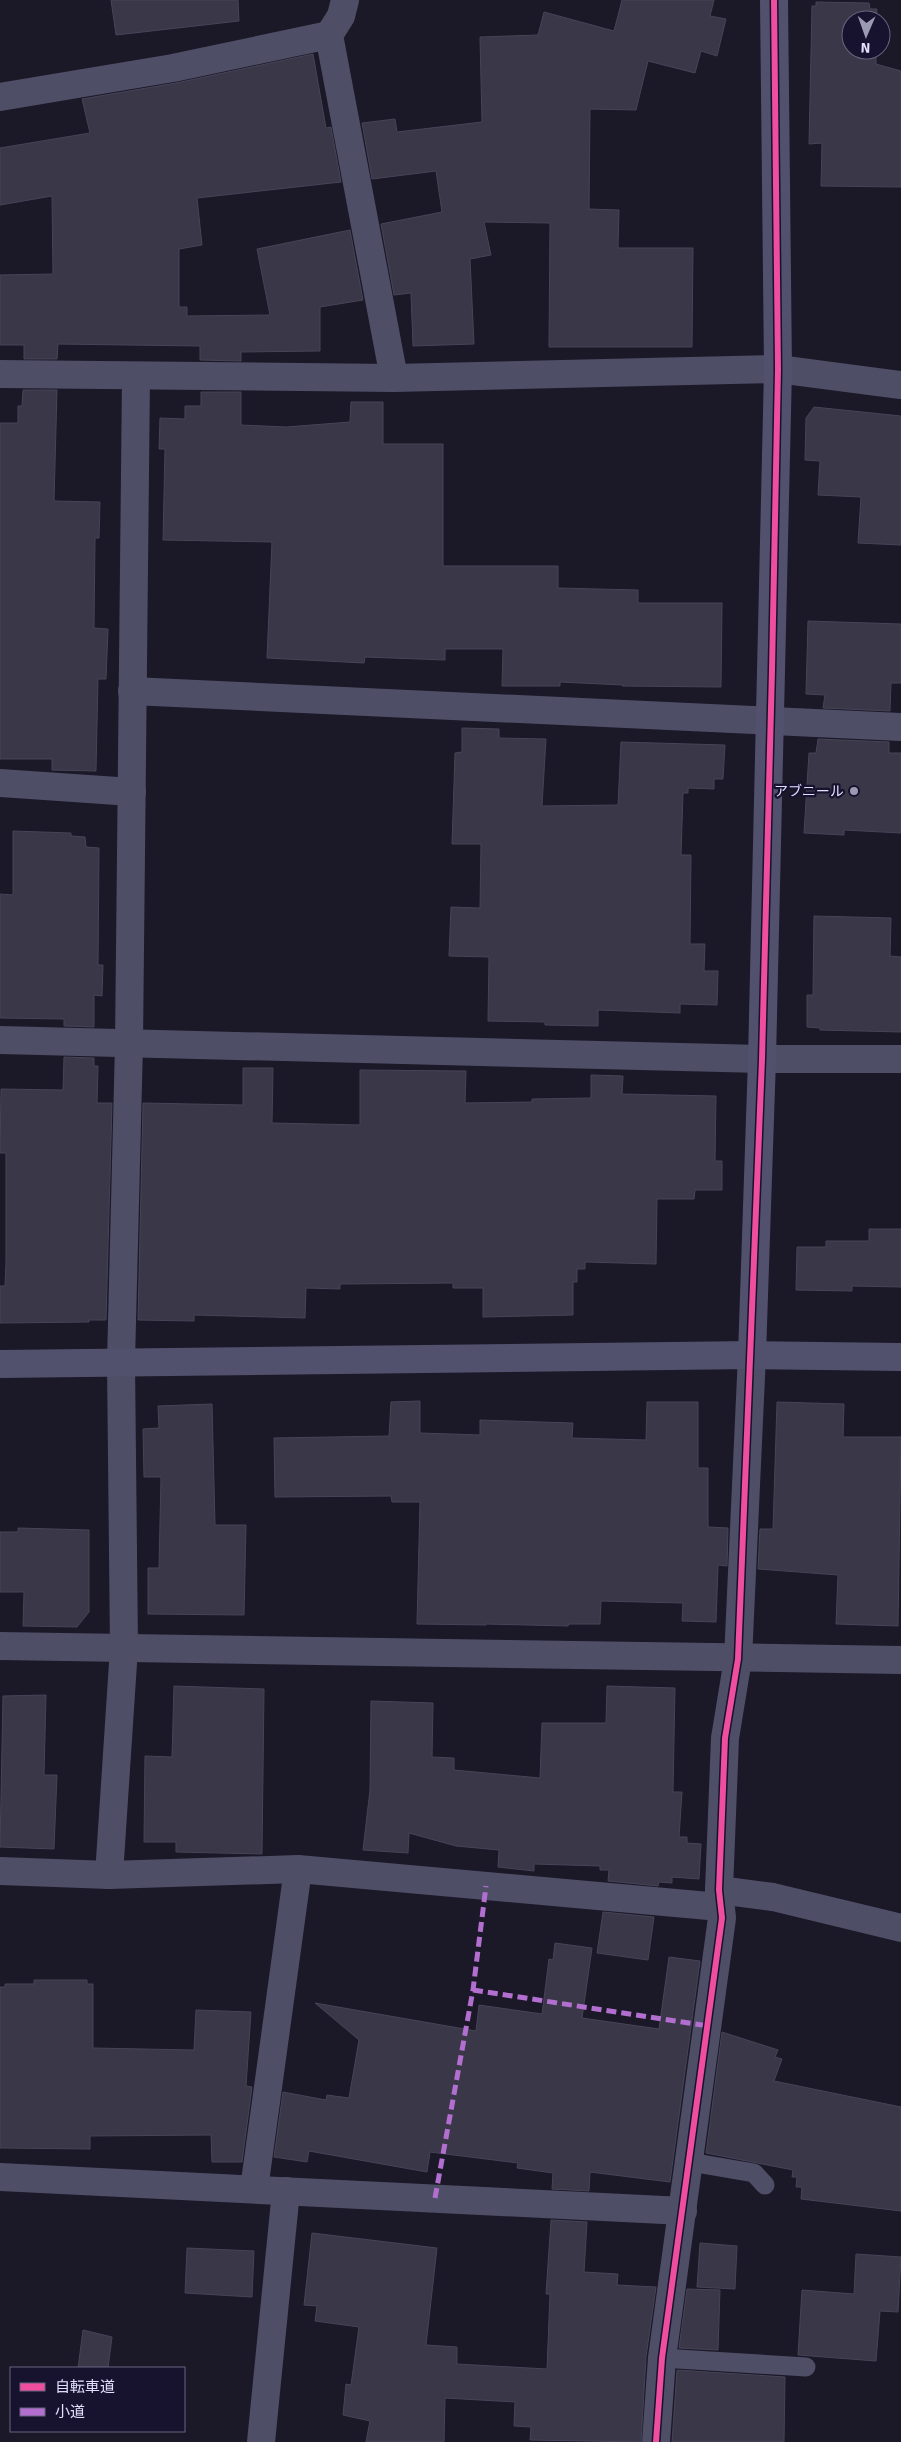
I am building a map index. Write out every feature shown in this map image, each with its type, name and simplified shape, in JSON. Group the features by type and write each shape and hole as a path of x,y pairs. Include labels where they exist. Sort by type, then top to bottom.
{"street":[{"path":"345,0 341,16 329,35 394,378"},
{"path":"656,2442 662,2358 722,1918 720,1898 725,1738 738,1659 752,1354 762,1059 778,368 774,0"},
{"path":"0,97 173,68 329,35"},
{"path":"0,374 394,378 778,368 901,385"},
{"path":"109,1874 124,1648 121,1362 130,1044 136,376"},
{"path":"132,691 770,720 901,728"},
{"path":"0,783 132,792"},
{"path":"0,1040 762,1059 901,1059"},
{"path":"0,1364 752,1354 901,1357"},
{"path":"0,1646 738,1659 901,1660"},
{"path":"254,2190 298,1869"},
{"path":"0,1871 109,1874 298,1869 720,1898 773,1897 901,1928"},
{"path":"0,2177 683,2211"},
{"path":"261,2442 286,2191"}],"lane":[{"path":"690,2162 754,2173 765,2185"},
{"path":"662,2358 806,2367"}],"building":[{"path":"111,0 238,0 239,21 116,35"},
{"path":"622,0 714,0 710,16 726,19 717,56 701,51 695,73 648,61 636,110 590,109 589,209 619,210 618,248 693,248 692,347 549,347 550,223 484,222 491,255 470,259 474,344 413,346 411,293 394,295 381,224 442,212 436,171 372,179 362,123 395,119 397,132 482,122 480,37 538,35 544,12 614,31"},
{"path":"816,2 869,3 870,9 877,9 841,10 841,60 876,60 876,64 901,71 901,187 821,186 822,143 809,144 812,6 816,6"},
{"path":"313,54 326,128 331,127 341,182 197,198 202,245 179,249 179,307 187,307 187,316 270,315 257,249 350,230 363,300 320,307 320,351 241,352 241,361 200,360 200,346 58,344 57,359 24,359 24,345 0,345 0,275 53,274 52,196 0,205 0,148 90,133 82,99 176,83"},
{"path":"23,390 57,390 54,501 100,502 99,538 95,538 94,628 108,629 106,679 98,679 96,771 52,770 52,759 0,759 0,423 18,423 18,406 22,406"},
{"path":"201,392 241,392 241,425 286,427 350,422 351,402 383,402 383,444 443,444 443,566 558,566 558,588 638,590 638,603 722,603 721,687 622,686 560,682 560,686 502,686 503,649 445,649 445,660 365,657 364,663 267,658 272,542 163,540 165,449 159,449 160,418 185,419 185,406 201,406"},
{"path":"814,407 901,416 901,545 858,543 861,497 818,495 820,461 805,460 806,418"},
{"path":"808,621 901,624 901,683 891,683 890,711 823,708 825,695 806,694"},
{"path":"462,728 499,729 499,738 546,739 542,806 618,805 621,742 725,745 723,779 714,779 714,789 688,788 688,793 683,793 681,855 691,855 690,944 705,944 704,971 718,971 717,1005 680,1004 680,1013 598,1010 598,1026 545,1025 545,1022 488,1021 489,957 449,956 451,907 480,908 481,844 452,844 455,753 462,752"},
{"name":"アブニール","path":"818,739 889,742 889,753 901,753 901,833 844,830 844,835 804,833 809,753 816,753"},
{"path":"13,831 71,833 71,836 85,837 86,847 99,848 98,965 103,965 102,996 94,995 94,1027 64,1026 64,1019 0,1018 0,894 13,895"},
{"path":"814,916 891,918 890,956 901,957 901,1032 820,1030 820,1028 807,1027 807,995 813,995"},
{"path":"64,1057 94,1058 94,1066 98,1066 97,1103 112,1103 106,1320 89,1320 89,1322 0,1323 0,1286 5,1286 6,1262 6,1153 0,1153 1,1089 63,1090"},
{"path":"243,1068 273,1068 272,1123 360,1125 360,1070 466,1071 465,1103 532,1102 532,1099 591,1098 591,1075 623,1076 622,1094 716,1096 715,1161 722,1161 722,1190 695,1190 694,1199 657,1199 656,1264 585,1262 585,1269 577,1269 577,1282 573,1282 573,1315 483,1317 483,1288 453,1288 453,1283 340,1284 340,1289 306,1288 305,1318 194,1315 194,1321 138,1320 143,1103 243,1105"},
{"path":"869,1229 901,1229 901,1287 852,1286 852,1291 796,1290 797,1247 826,1247 826,1241 869,1241"},
{"path":"420,1401 420,1433 480,1435 480,1420 573,1423 572,1438 646,1440 647,1402 698,1402 698,1468 708,1468 708,1527 728,1528 727,1566 718,1565 716,1622 682,1621 683,1603 601,1601 600,1624 569,1624 568,1626 417,1624 420,1502 392,1502 391,1496 275,1497 274,1438 389,1436 391,1402"},
{"path":"777,1402 844,1404 843,1437 901,1437 898,1626 836,1624 838,1575 758,1569 760,1529 773,1529"},
{"path":"212,1404 215,1525 246,1525 244,1615 148,1614 148,1568 159,1568 161,1477 144,1477 143,1429 159,1428 158,1406"},
{"path":"18,1528 89,1530 89,1612 77,1627 23,1626 24,1592 0,1592 0,1532 18,1532"},
{"path":"174,1686 264,1689 262,1854 176,1852 176,1842 144,1842 145,1756 172,1757"},
{"path":"607,1686 675,1688 673,1792 682,1792 679,1837 687,1837 687,1843 701,1844 699,1879 672,1877 672,1883 659,1882 658,1886 608,1881 609,1870 600,1870 600,1866 534,1864 534,1871 498,1867 499,1850 456,1846 409,1833 408,1853 363,1850 370,1790 371,1701 433,1703 432,1757 454,1758 454,1770 540,1778 542,1723 606,1723"},
{"path":"46,1695 44,1775 57,1775 54,1849 0,1847 3,1696"},
{"path":"603,1912 654,1917 648,1960 597,1953"},
{"path":"555,1943 592,1948 582,2018 659,2029 669,1957 700,1961 670,2182 590,2172 589,2191 552,2189 553,2173 517,2168 518,2163 430,2152 427,2172 309,2151 307,2162 274,2157 283,2092 326,2100 327,2095 349,2098 359,2040 315,2003 476,2031 479,2005 542,2014 549,1959 553,1960"},
{"path":"34,1980 87,1980 87,1984 93,1984 93,2048 194,2050 196,2010 251,2012 246,2086 252,2087 242,2162 212,2162 211,2135 90,2136 90,2149 0,2148 0,1987 5,1987 5,1984 34,1984"},
{"path":"722,2032 778,2050 775,2057 782,2059 774,2081 901,2107 901,2211 801,2199 802,2187 796,2187 797,2177 792,2177 793,2170 706,2153"},
{"path":"551,2220 587,2222 584,2272 618,2274 617,2285 656,2287 646,2357 641,2442 530,2440 531,2427 514,2426 515,2402 445,2398 444,2442 366,2442 370,2421 343,2415 346,2384 351,2385 359,2327 315,2321 317,2306 304,2305 312,2233 437,2248 426,2345 457,2347 457,2364 547,2369 550,2294 546,2294"},
{"path":"700,2243 737,2246 735,2289 697,2287"},
{"path":"187,2248 254,2251 252,2297 185,2293"},
{"path":"856,2254 901,2257 898,2312 880,2311 876,2361 798,2355 802,2290 854,2294"},
{"path":"687,2289 720,2290 718,2350 679,2348"},
{"path":"83,2330 112,2337 108,2367 78,2367"},
{"path":"677,2370 785,2377 784,2442 672,2442"}],"marked path":[{"path":"435,2198 473,1990 486,1886"},
{"path":"473,1990 708,2026"}],"cycle path":[{"path":"656,2442 662,2358 722,1918 719,1890 725,1738 738,1659 762,1059 772,670 778,369 774,0"}],"place":[{"name":"アブニール","path":"854,791"}]}
